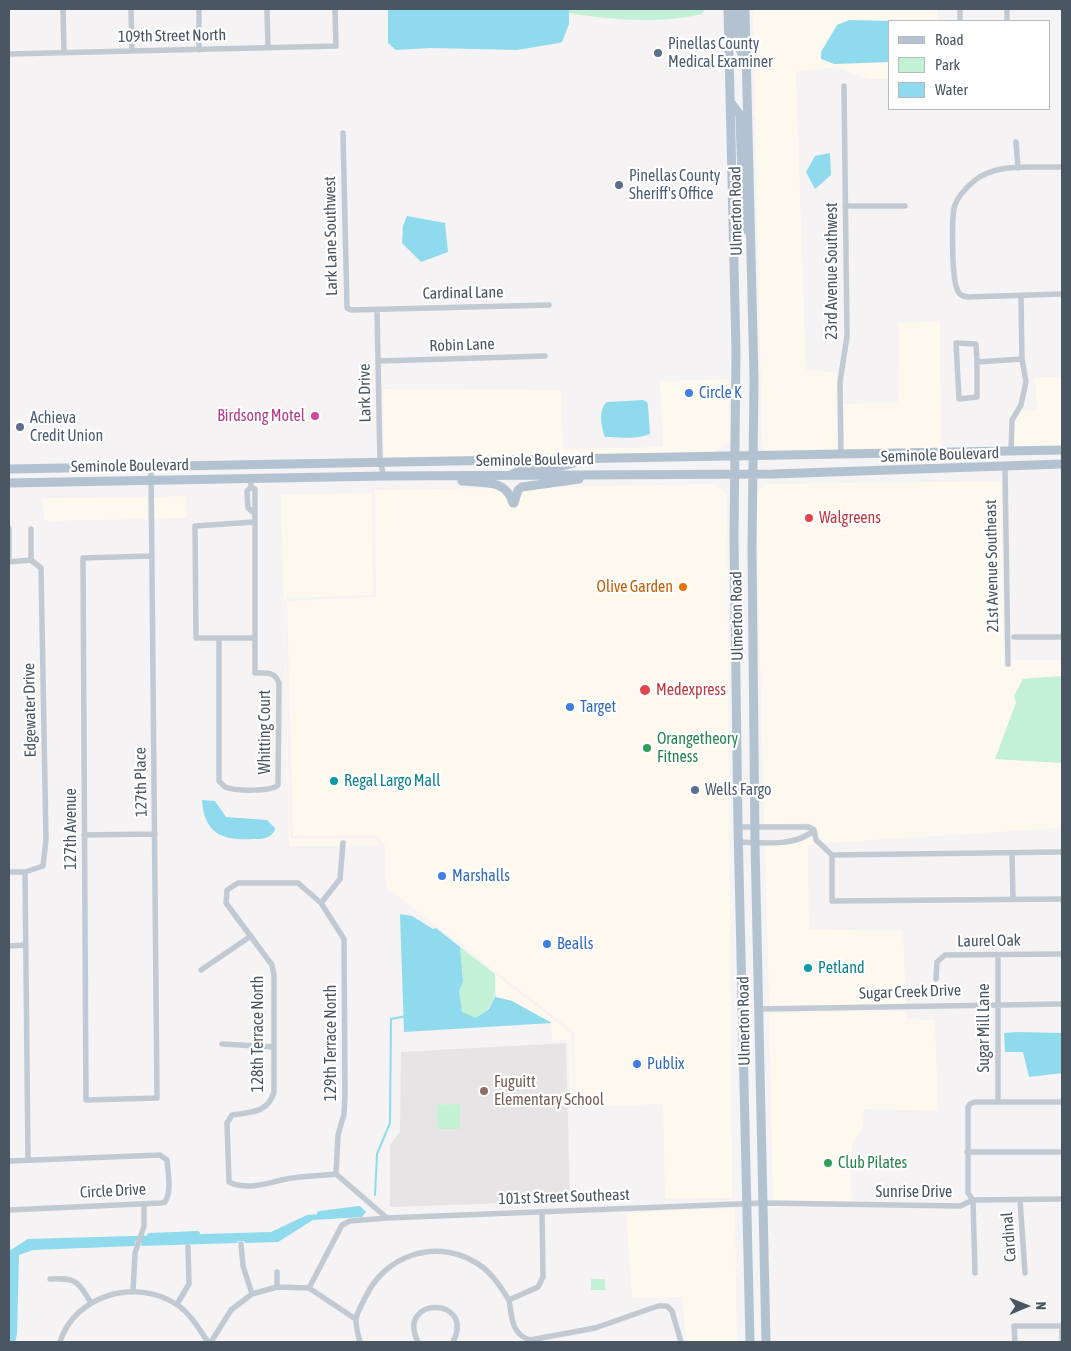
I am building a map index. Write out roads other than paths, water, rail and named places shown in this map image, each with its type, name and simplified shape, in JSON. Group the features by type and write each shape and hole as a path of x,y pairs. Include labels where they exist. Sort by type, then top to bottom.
{"main road":[{"name":"Ulmerton Road","path":"728,9 736,457 734,537 738,842 750,1342"},
{"path":"736,9 736,44 747,62"},
{"name":"Ulmerton Road","path":"745,9 752,243 754,828 766,1342"},
{"path":"748,89 731,102 740,115 742,212 752,243"},
{"name":"Seminole Boulevard","path":"9,469 1062,450"},
{"path":"1005,468 1011,451"},
{"path":"1051,465 1062,458"},
{"path":"507,476 525,468 568,466 583,459"},
{"name":"Seminole Boulevard","path":"9,483 151,481 251,483 384,476 753,474 1005,468 1062,464"},
{"path":"423,476 502,485 510,492 514,503 518,490 527,485 616,474"}],"street":[{"path":"63,9 64,53"},
{"path":"131,9 132,51"},
{"path":"199,9 199,50"},
{"path":"268,9 268,48"},
{"name":"109th Street North","path":"9,54 336,46 335,9"},
{"name":"23rd Avenue Southwest","path":"841,455 840,390 847,336 844,86"},
{"name":"Lark Lane Southwest","path":"343,133 346,303 351,310 378,310"},
{"path":"1016,142 1018,168"},
{"path":"1062,167 991,171 974,180 955,205 954,275 956,288 961,295 968,297 1062,294"},
{"path":"845,206 904,206"},
{"path":"1011,451 1012,420 1021,405 1026,382 1022,359 1021,296"},
{"name":"Cardinal Lane","path":"378,310 550,305"},
{"name":"Lark Drive","path":"378,310 380,462 384,476"},
{"path":"976,344 977,362 977,397 959,399 955,345 976,344"},
{"name":"Robin Lane","path":"379,361 545,356"},
{"path":"977,362 1022,359"},
{"name":"127th Place","path":"86,1100 157,1098 150,556 151,466"},
{"name":"21st Avenue Southeast","path":"1005,468 1008,664"},
{"path":"251,483 248,491 248,504 255,503"},
{"name":"Whitting Court","path":"219,638 219,781 225,787 274,789 278,785 279,683 277,677 272,674 255,673 253,512 255,489 251,483"},
{"name":"Whitting Court","path":"248,504 248,508 253,512"},
{"path":"254,522 195,526 196,638 255,638"},
{"path":"9,528 9,562 31,560 31,529"},
{"name":"127th Avenue","path":"86,1100 83,558 150,556"},
{"name":"Edgewater Drive","path":"25,872 43,866 46,840 41,568 31,560"},
{"path":"1014,637 1062,637"},
{"path":"738,827 809,827 814,830 816,840 832,854 1062,852"},
{"path":"738,842 789,841 808,836 814,830"},
{"path":"84,835 155,834"},
{"path":"321,904 340,879 343,843"},
{"path":"1012,853 1013,899"},
{"path":"832,854 832,901 1062,898"},
{"path":"9,872 25,872 28,1160"},
{"name":"128th Terrace North","path":"298,883 238,883 228,890 226,904 272,965 274,975 274,1092 271,1102 264,1110 232,1115 227,1123 229,1182 238,1186 259,1186 287,1179 336,1174"},
{"name":"129th Terrace North","path":"298,883 321,904 344,939 345,1095 344,1114 338,1135 336,1174"},
{"path":"201,970 251,936"},
{"path":"9,946 25,945"},
{"name":"Laurel Oak","path":"936,979 937,962 945,955 1062,954"},
{"name":"Sugar Mill Lane","path":"998,955 998,1102"},
{"name":"Sugar Creek Drive","path":"759,1009 940,1007 956,1004 1062,1004"},
{"path":"222,1044 274,1047"},
{"path":"975,1273 973,1200 968,1193 967,1111 970,1104 1062,1102"},
{"path":"968,1152 1062,1152"},
{"name":"Circle Drive","path":"9,1161 160,1155 167,1160 168,1196 165,1202 161,1203 9,1210"},
{"path":"336,1174 387,1218"},
{"name":"Sunrise Drive","path":"764,1203 960,1206 973,1200 1062,1199"},
{"name":"Cardinal","path":"1020,1200 1025,1273"},
{"name":"101st Street Southeast","path":"309,1288 342,1225 350,1221 764,1203"},
{"path":"133,1290 135,1253 144,1226 144,1204"},
{"path":"509,1300 532,1292 541,1282 542,1212"},
{"path":"241,1244 243,1266 252,1294"},
{"path":"177,1304 189,1284 188,1247"},
{"path":"354,1318 376,1278 389,1265 405,1257 422,1252 442,1251 459,1254 474,1261 499,1284 509,1300 514,1328 520,1337 530,1340 595,1328 658,1306 667,1306 672,1311 681,1342"},
{"path":"277,1272 277,1287"},
{"path":"50,1279 70,1278 79,1283 91,1302"},
{"path":"60,1342 69,1324 91,1302 107,1295 133,1290 177,1304 192,1319 209,1342 231,1310 252,1294 277,1287 309,1288 354,1318 360,1342"},
{"path":"418,1342 414,1333 414,1323 418,1314 426,1308 436,1306 445,1308 453,1315 457,1324 457,1334 453,1342"},
{"path":"1015,1342 1014,1326 1062,1326 1062,1342"}],"water":[{"path":"388,9 569,9 569,24 562,42 517,50 431,48 396,50 388,43"},
{"path":"849,20 888,21 888,62 834,64 821,59 821,52 837,25"},
{"path":"830,153 831,175 815,189 806,172 815,156"},
{"path":"407,216 445,223 448,252 421,262 402,243 403,226"},
{"path":"643,400 648,405 650,434 634,438 605,437 601,414 607,402"},
{"path":"202,800 215,801 226,817 267,820 275,828 274,832 262,839 233,839 224,837 211,828 204,812"},
{"path":"400,914 412,916 433,929 436,928 460,947 463,982 459,991 462,1012 476,1018 489,1009 496,995 496,997 512,1001 552,1023 404,1032"},
{"path":"1004,1033 1062,1033 1062,1073 1029,1077 1023,1052 1005,1052"},
{"path":"357,1207 362,1208 366,1212 362,1217 313,1220 278,1242 245,1243 244,1241 238,1241 237,1243 141,1246 142,1242 136,1240 134,1246 33,1250 19,1255 17,1334 15,1342 9,1342 9,1251 28,1239 271,1232 307,1215 348,1212"}],"waterway":[{"path":"375,1195 377,1154 390,1123 391,1019 406,1016"},
{"path":"320,1214 359,1209"},
{"path":"150,1236 197,1234"}],"place":[{"name":"Pinellas County Medical Examiner","path":"658,53"},
{"name":"Pinellas County Sheriff's Office","path":"619,185"},
{"name":"Circle K","path":"689,393"},
{"name":"Birdsong Motel","path":"315,416"},
{"name":"Achieva Credit Union","path":"20,427"},
{"name":"Walgreens","path":"809,518"},
{"name":"Olive Garden","path":"683,587"},
{"name":"Medexpress","path":"645,690"},
{"name":"Target","path":"570,707"},
{"name":"Orangetheory Fitness","path":"647,748"},
{"name":"Regal Largo Mall","path":"334,781"},
{"name":"Wells Fargo","path":"695,790"},
{"name":"Marshalls","path":"442,876"},
{"name":"Bealls","path":"547,944"},
{"name":"Petland","path":"808,968"},
{"name":"Publix","path":"637,1064"},
{"name":"Fuguitt Elementary School","path":"484,1091"},
{"name":"Club Pilates","path":"828,1163"}]}
